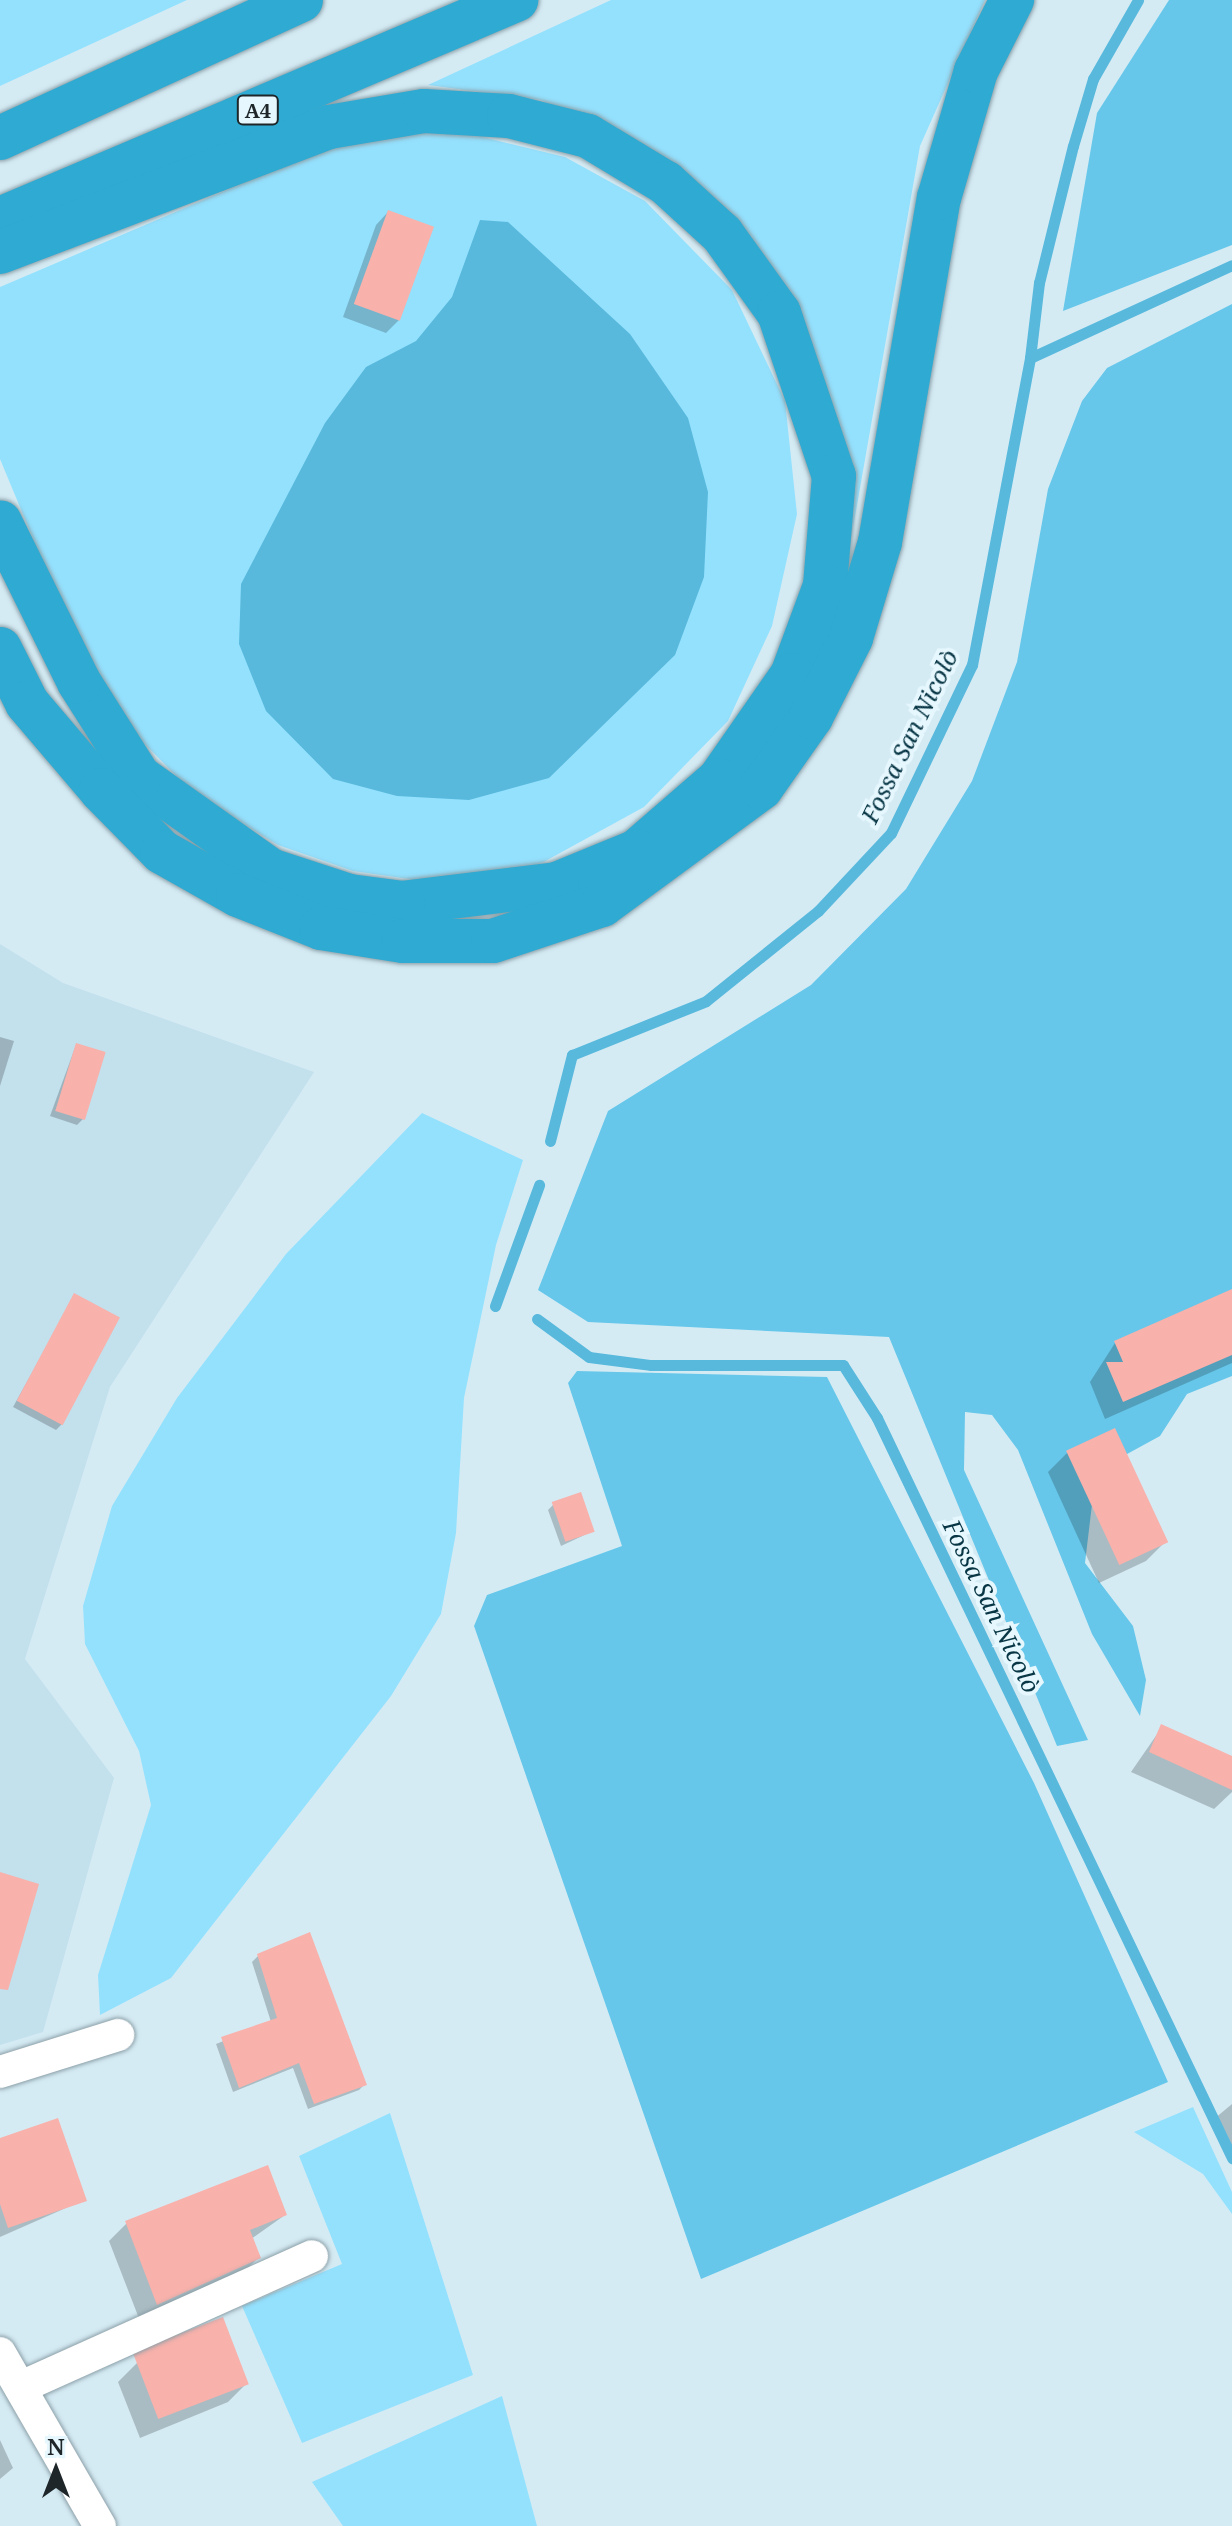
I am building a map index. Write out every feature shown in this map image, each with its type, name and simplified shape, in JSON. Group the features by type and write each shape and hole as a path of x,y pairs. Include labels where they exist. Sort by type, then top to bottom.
{"highway":[{"path":"0,138 301,0"},
{"name":"A4","path":"0,219 516,0"},
{"path":"0,649 27,703 101,790 162,852 238,895 321,928 403,941 493,941 602,905 761,788 811,717 851,638 880,542 939,198 976,71 1012,0"},
{"path":"0,252 329,127 424,111 509,116 588,136 666,183 731,245 779,313 834,476 825,586 792,675 719,780 637,851 557,884 403,903 349,896 270,870 139,777 79,682 0,522"}],"street":[{"path":"0,2072 118,2035"},
{"path":"21,2387 312,2256"},
{"path":"0,2353 100,2526"}],"shaded area":[{"path":"0,0 187,0 0,86"},
{"path":"611,0 985,0 920,146 847,562 837,428 636,142 541,100 428,85"},
{"path":"1169,0 1232,0 1232,245 1063,311 1097,113"},
{"path":"449,129 565,157 645,201 732,290 785,401 797,514 772,626 728,721 644,807 518,876 416,880 353,871 278,845 193,793 136,735 64,613 0,459 0,287 358,134"},
{"path":"480,220 508,222 630,334 688,418 708,492 704,577 675,655 549,778 469,800 397,796 333,779 266,711 239,644 241,584 325,423 366,367 416,341 452,297"},
{"path":"1232,304 1232,1376 1187,1394 1160,1436 1096,1471 1085,1563 1133,1626 1146,1680 1140,1716 1092,1634 1018,1450 992,1415 965,1412 964,1470 1088,1740 1057,1746 889,1337 588,1322 538,1290 608,1111 811,985 906,889 972,781 1017,662 1048,489 1082,401 1107,368"},
{"path":"0,944 63,983 314,1072 110,1387 25,1659 114,1778 43,2032 0,2045"},
{"path":"422,1113 523,1160 496,1245 464,1398 456,1533 441,1614 391,1696 171,1978 100,2015 98,1975 151,1805 139,1751 85,1644 83,1606 112,1506 177,1398 286,1254"},
{"path":"577,1371 827,1377 1034,1783 1168,2082 701,2279 474,1626 487,1595 622,1546 568,1383"},
{"path":"1193,2107 1232,2192 1232,2214 1203,2174 1134,2132"},
{"path":"390,2113 473,2375 302,2443 242,2306 342,2264 299,2156"},
{"path":"502,2396 537,2526 343,2526 312,2482"}],"building":[{"path":"388,210 434,227 400,321 354,304"},
{"path":"76,1043 106,1052 85,1120 55,1111"},
{"path":"1232,1289 1232,1355 1123,1402 1106,1362 1123,1362 1114,1341"},
{"path":"74,1293 120,1317 63,1425 17,1401"},
{"path":"1115,1428 1168,1542 1119,1565 1066,1451"},
{"path":"581,1492 595,1532 565,1542 552,1502"},
{"path":"1161,1724 1232,1756 1232,1790 1149,1752"},
{"path":"0,1872 39,1884 8,1990 0,1989"},
{"path":"310,1932 367,2085 314,2104 299,2063 239,2088 221,2037 277,2018 257,1954"},
{"path":"58,2118 87,2201 8,2228 0,2204 0,2138"},
{"path":"268,2165 287,2215 250,2230 261,2258 157,2305 125,2221"},
{"path":"223,2317 249,2384 158,2419 132,2352"}],"waterway":[{"path":"1030,358 1039,283 1093,79 1138,0"},
{"name":"Fossa San Nicolò","path":"550,1141 572,1055 706,1001 818,911 891,833 972,665 1030,358 1232,265"},
{"name":"Fossa San Nicolò","path":"495,1306 539,1185"},
{"name":"Fossa San Nicolò","path":"537,1319 589,1357 651,1365 843,1365 877,1418 1232,2158"}]}
